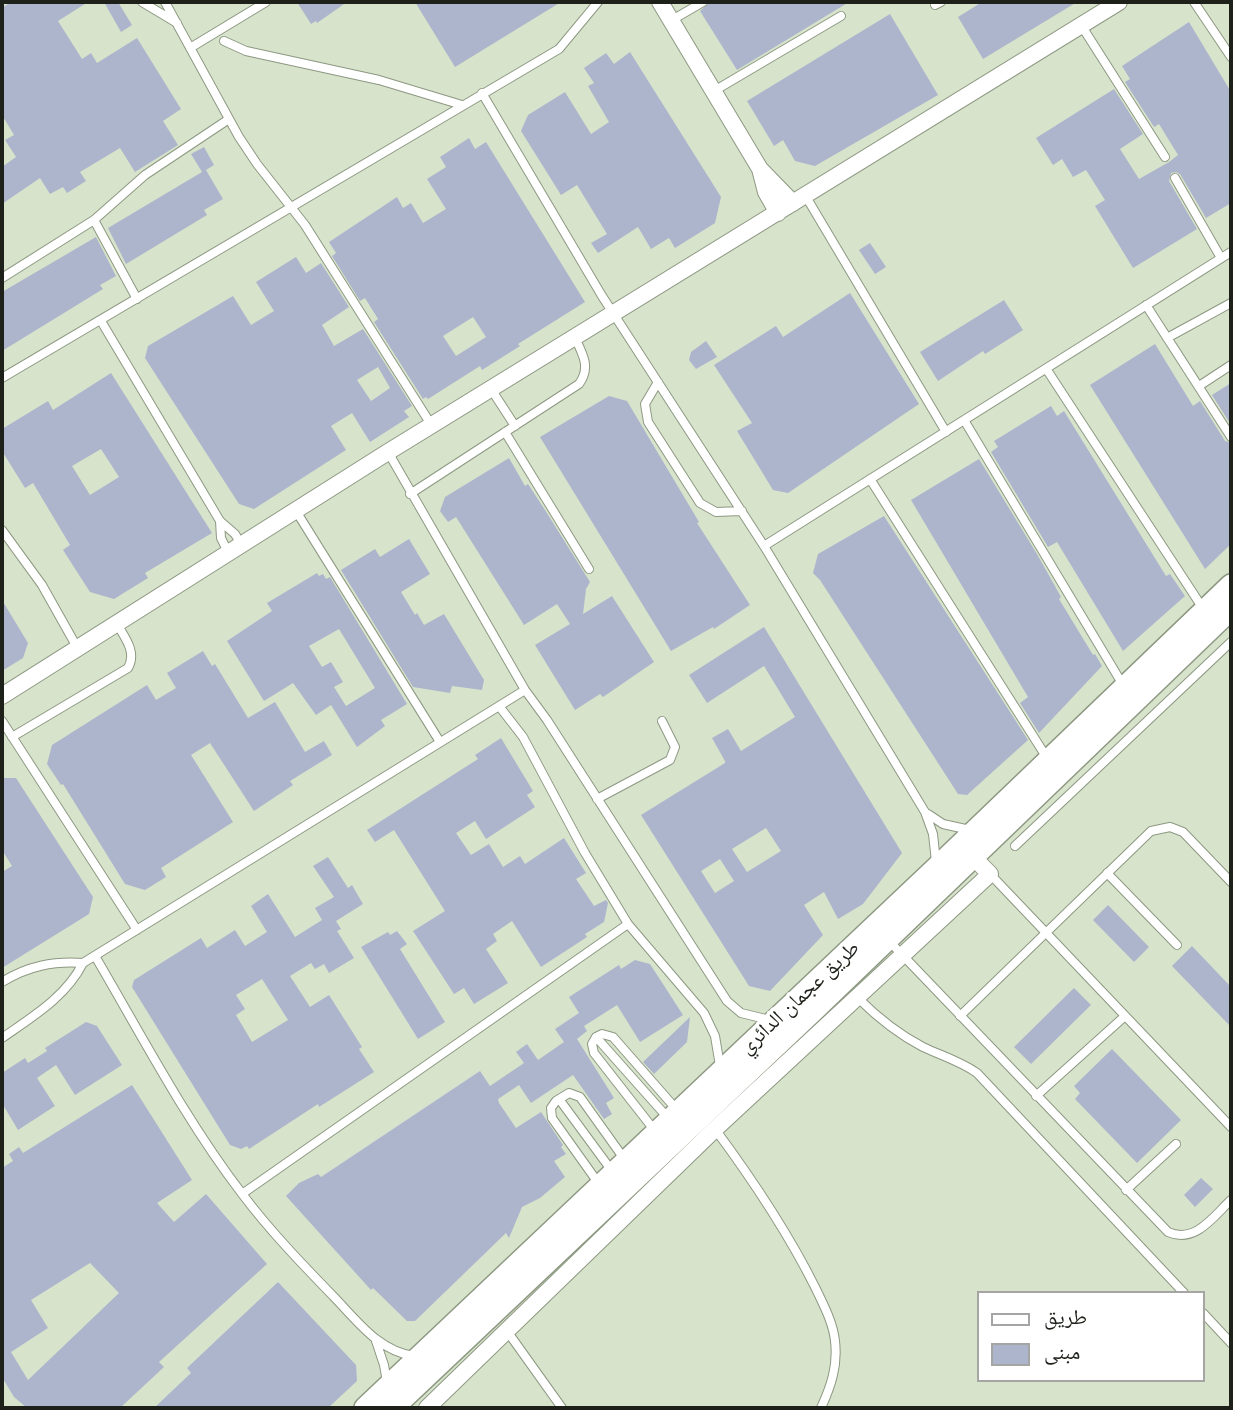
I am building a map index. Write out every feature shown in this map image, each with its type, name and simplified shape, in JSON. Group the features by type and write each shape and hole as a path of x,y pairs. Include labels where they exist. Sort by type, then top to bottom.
{"main road":[{"name":"طريق عجمان الدائري","path":"389,1398 421,1357 1231,585"},
{"name":"طريق عجمان الدائري","path":"365,1408 389,1398 887,939 1231,609"}],"street":[{"path":"660,2 760,169 766,192 778,213"},
{"path":"2,696 388,452 1119,2"},
{"path":"760,169 799,199"},
{"path":"427,1408 715,1129 990,874 973,857"}],"lane":[{"path":"142,2 177,23"},
{"path":"166,2 229,119 257,164 305,225 432,426"},
{"path":"190,48 266,2"},
{"path":"2,378 559,50 598,2"},
{"path":"673,20 703,2"},
{"path":"1194,2 1231,57"},
{"path":"714,91 841,16"},
{"path":"1081,25 1165,157"},
{"path":"224,41 246,51 379,80 462,105"},
{"path":"482,93 602,296 764,546 925,812 933,834 935,869"},
{"path":"2,278 94,220 145,175 229,119"},
{"path":"1175,178 1221,258"},
{"path":"799,199 946,432"},
{"path":"94,220 137,299"},
{"path":"764,546 1231,252"},
{"path":"1167,338 1231,303"},
{"path":"1146,306 1231,437"},
{"path":"101,321 220,521 235,534 235,550"},
{"path":"410,494 579,384 586,364 575,338"},
{"path":"1199,386 1231,365"},
{"path":"1047,370 1204,611"},
{"path":"658,382 645,404 646,416 700,503 716,512 742,511"},
{"path":"491,390 515,426"},
{"path":"964,420 1124,687"},
{"path":"505,432 589,569"},
{"path":"388,452 525,690 727,1001 741,1013 774,1021"},
{"path":"870,479 1048,760"},
{"path":"296,511 440,742"},
{"path":"220,521 221,538 235,550"},
{"path":"2,530 35,575 78,649"},
{"path":"12,737 128,668 132,656 117,624"},
{"path":"1015,846 1231,642"},
{"path":"2,1038 53,1001 76,977 83,963 525,690"},
{"path":"499,706 523,737 585,853 628,924 704,1013 715,1036 721,1062 720,1072"},
{"path":"2,721 137,930"},
{"path":"597,799 670,760 675,747 662,721"},
{"path":"925,812 943,824 974,830"},
{"path":"960,1016 1146,835 1157,828 1170,827 1182,832 1231,882"},
{"path":"1107,873 1177,945"},
{"path":"990,874 1231,1127"},
{"path":"242,1194 628,924"},
{"path":"887,939 1162,1228 1180,1236 1199,1231 1231,1200"},
{"path":"95,956 195,1125 242,1194 284,1245 374,1338 398,1352 421,1357"},
{"path":"2,982 36,966 83,963"},
{"path":"858,998 904,1036 958,1061 977,1073 1182,1291"},
{"path":"1036,1096 1125,1016"},
{"path":"606,1034 615,1039 668,1122 594,1053 592,1044 596,1037 606,1034"},
{"path":"596,1037 668,1122"},
{"path":"573,1094 583,1100 613,1174 552,1118 551,1108 559,1099 573,1094"},
{"path":"559,1099 613,1174"},
{"path":"715,1129 775,1216 830,1319 836,1344 835,1370 821,1408"},
{"path":"1126,1191 1176,1143"},
{"path":"1205,1315 1231,1343"},
{"path":"507,1331 562,1408"},
{"path":"374,1338 384,1365 389,1398"}],"building":[{"path":"11,2 88,2 58,21 82,59 91,53 97,63 137,38 181,109 163,121 178,145 135,172 120,148 80,172 86,181 67,193 63,187 50,194 40,178 2,204 2,167 16,157 5,140 14,135 2,115 2,8"},
{"path":"104,2 118,2 132,25 121,32"},
{"path":"297,2 347,2 317,23 316,21 311,24"},
{"path":"415,2 561,2 455,67"},
{"path":"710,2 849,2 737,70 700,11"},
{"path":"982,2 1077,2 983,59 958,17"},
{"path":"890,14 938,95 815,166 795,161 783,140 774,146 747,101"},
{"path":"1189,22 1231,92 1231,203 1206,218 1180,174 1171,173 1169,181 1197,229 1133,268 1095,206 1105,200 1086,170 1073,177 1062,159 1053,165 1036,138 1114,89 1143,134 1120,149 1139,179 1169,162 1178,155 1159,124 1154,127 1125,82 1130,79 1122,66"},
{"path":"630,52 721,197 715,223 675,248 669,238 651,249 638,227 598,253 591,243 607,234 577,185 561,195 521,131 528,115 565,92 591,134 609,122 588,86 594,83 584,68 606,53 614,64"},
{"path":"469,138 475,149 486,142 585,302 482,370 480,366 428,399 423,399 374,322 378,319 365,298 360,301 332,256 336,253 329,242 397,197 403,208 411,203 423,223 446,209 427,179 446,167 440,157","holes":["473,317 486,337 456,356 443,336"]},
{"path":"204,147 214,165 206,170 223,199 204,210 207,215 126,264 108,228 202,172 191,154"},
{"path":"96,237 116,276 100,285 103,289 2,351 2,292"},
{"path":"870,243 886,267 875,274 859,250"},
{"path":"296,257 306,273 321,263 349,307 322,325 334,346 363,329 412,406 404,411 409,417 370,442 352,413 331,426 346,450 254,509 239,504 145,358 148,346 233,296 251,325 274,311 256,282","holes":["378,367 390,388 371,401 357,380"]},
{"path":"850,293 919,404 788,493 773,490 737,431 752,423 714,365 776,326 783,337"},
{"path":"1004,300 1023,330 985,354 983,351 938,381 920,352"},
{"path":"706,341 717,357 696,369 689,360 691,352"},
{"path":"1155,344 1193,406 1200,401 1225,441 1231,443 1231,544 1205,569 1090,385"},
{"path":"111,373 212,533 145,573 148,578 114,599 90,592 63,550 70,545 33,483 25,488 2,451 2,429 48,401 53,410","holes":["101,449 119,477 90,495 72,466"]},
{"path":"1231,383 1231,425 1212,395"},
{"path":"609,396 627,401 699,522 697,523 750,605 714,629 713,627 671,651 540,437"},
{"path":"1051,406 1057,416 1064,411 1166,576 1170,574 1185,596 1123,651 1057,542 1048,547 991,452 998,447 994,441"},
{"path":"509,458 590,582 586,589 583,614 612,596 654,662 603,697 600,694 575,710 535,645 570,624 557,604 524,625 456,517 448,522 440,511 445,497"},
{"path":"979,459 1037,554 1061,597 1059,599 1102,666 1039,733 1020,703 1028,697 911,500"},
{"path":"884,516 1028,740 967,795 958,794 813,573 818,554"},
{"path":"409,539 430,574 401,592 424,625 444,614 484,680 482,690 452,686 450,693 413,687 341,570 375,549 380,557"},
{"path":"317,573 319,576 323,574 326,579 330,577 407,704 381,720 385,726 357,747 331,705 316,715 293,683 264,701 227,641 272,611 267,603","holes":["339,629 375,688 346,706 334,687 343,682 331,662 322,667 309,646"]},
{"path":"2,600 28,643 23,658 2,671"},
{"path":"764,627 902,853 863,904 838,919 824,892 804,905 823,935 770,991 749,986 641,815 725,763 712,738 728,729 741,751 795,717 764,666 707,703 689,675","holes":["766,828 781,851 747,872 732,849","720,859 734,881 715,893 701,871"]},
{"path":"203,651 212,666 215,664 248,718 275,702 305,752 324,741 332,755 290,781 293,785 254,811 210,743 191,755 233,822 161,868 166,877 145,890 125,884 63,784 61,785 47,764 52,745 147,685 156,700 176,688 167,673"},
{"path":"501,738 533,791 527,795 535,807 486,839 475,821 456,833 471,855 489,844 503,867 520,856 525,864 564,838 586,873 576,879 594,906 606,900 608,903 604,922 585,934 587,937 541,967 512,921 493,934 497,941 486,949 508,983 474,1004 464,988 454,994 413,931 445,911 394,830 375,842 367,830 478,759 475,755"},
{"path":"2,778 16,778 93,897 89,914 2,968 2,872 12,866 2,850"},
{"path":"328,857 348,888 352,885 363,904 336,921 341,929 337,931 354,958 329,973 324,964 315,969 311,963 290,976 310,1007 329,995 362,1047 359,1049 374,1072 319,1107 318,1104 249,1149 247,1146 241,1149 230,1145 132,987 134,980 201,938 207,948 235,930 245,946 267,932 251,906 268,894 295,937 322,920 315,908 334,897 313,866","holes":["262,979 288,1020 252,1042 236,1015 245,1009 236,995"]},
{"path":"1108,905 1149,947 1134,962 1093,920"},
{"path":"397,931 407,944 400,949 445,1022 418,1039 361,947 388,932 390,935"},
{"path":"1192,946 1231,987 1231,1027 1172,966"},
{"path":"635,960 650,964 683,1015 640,1042 617,1005 584,1026 587,1031 577,1039 614,1098 606,1103 612,1114 604,1119 573,1075 531,1103 519,1085 498,1099 516,1128 541,1112 563,1145 561,1147 566,1154 554,1161 565,1177 540,1198 522,1207 509,1238 506,1233 415,1321 407,1321 373,1288 371,1290 286,1196 299,1183 318,1174 321,1177 480,1071 490,1086 524,1063 516,1052 527,1044 538,1060 564,1042 555,1029 579,1013 569,997 619,965 621,969"},
{"path":"1074,988 1091,1005 1031,1064 1014,1047"},
{"path":"690,1017 687,1042 654,1074 643,1062"},
{"path":"86,1022 97,1026 122,1065 75,1095 56,1065 37,1078 55,1106 18,1130 2,1103 2,1073 25,1058 28,1063 47,1051 45,1048"},
{"path":"1112,1049 1181,1120 1137,1163 1075,1099 1080,1093 1074,1086"},
{"path":"132,1085 192,1180 157,1203 174,1222 206,1194 267,1264 159,1362 164,1367 120,1408 27,1408 14,1397 2,1377 2,1168 13,1161 9,1154 19,1147 23,1153","holes":["90,1263 119,1293 28,1380 11,1352 48,1328 31,1300"]},
{"path":"1201,1178 1213,1189 1195,1207 1184,1195"},
{"path":"278,1282 356,1365 357,1381 328,1408 154,1408 191,1373 187,1368"}]}
